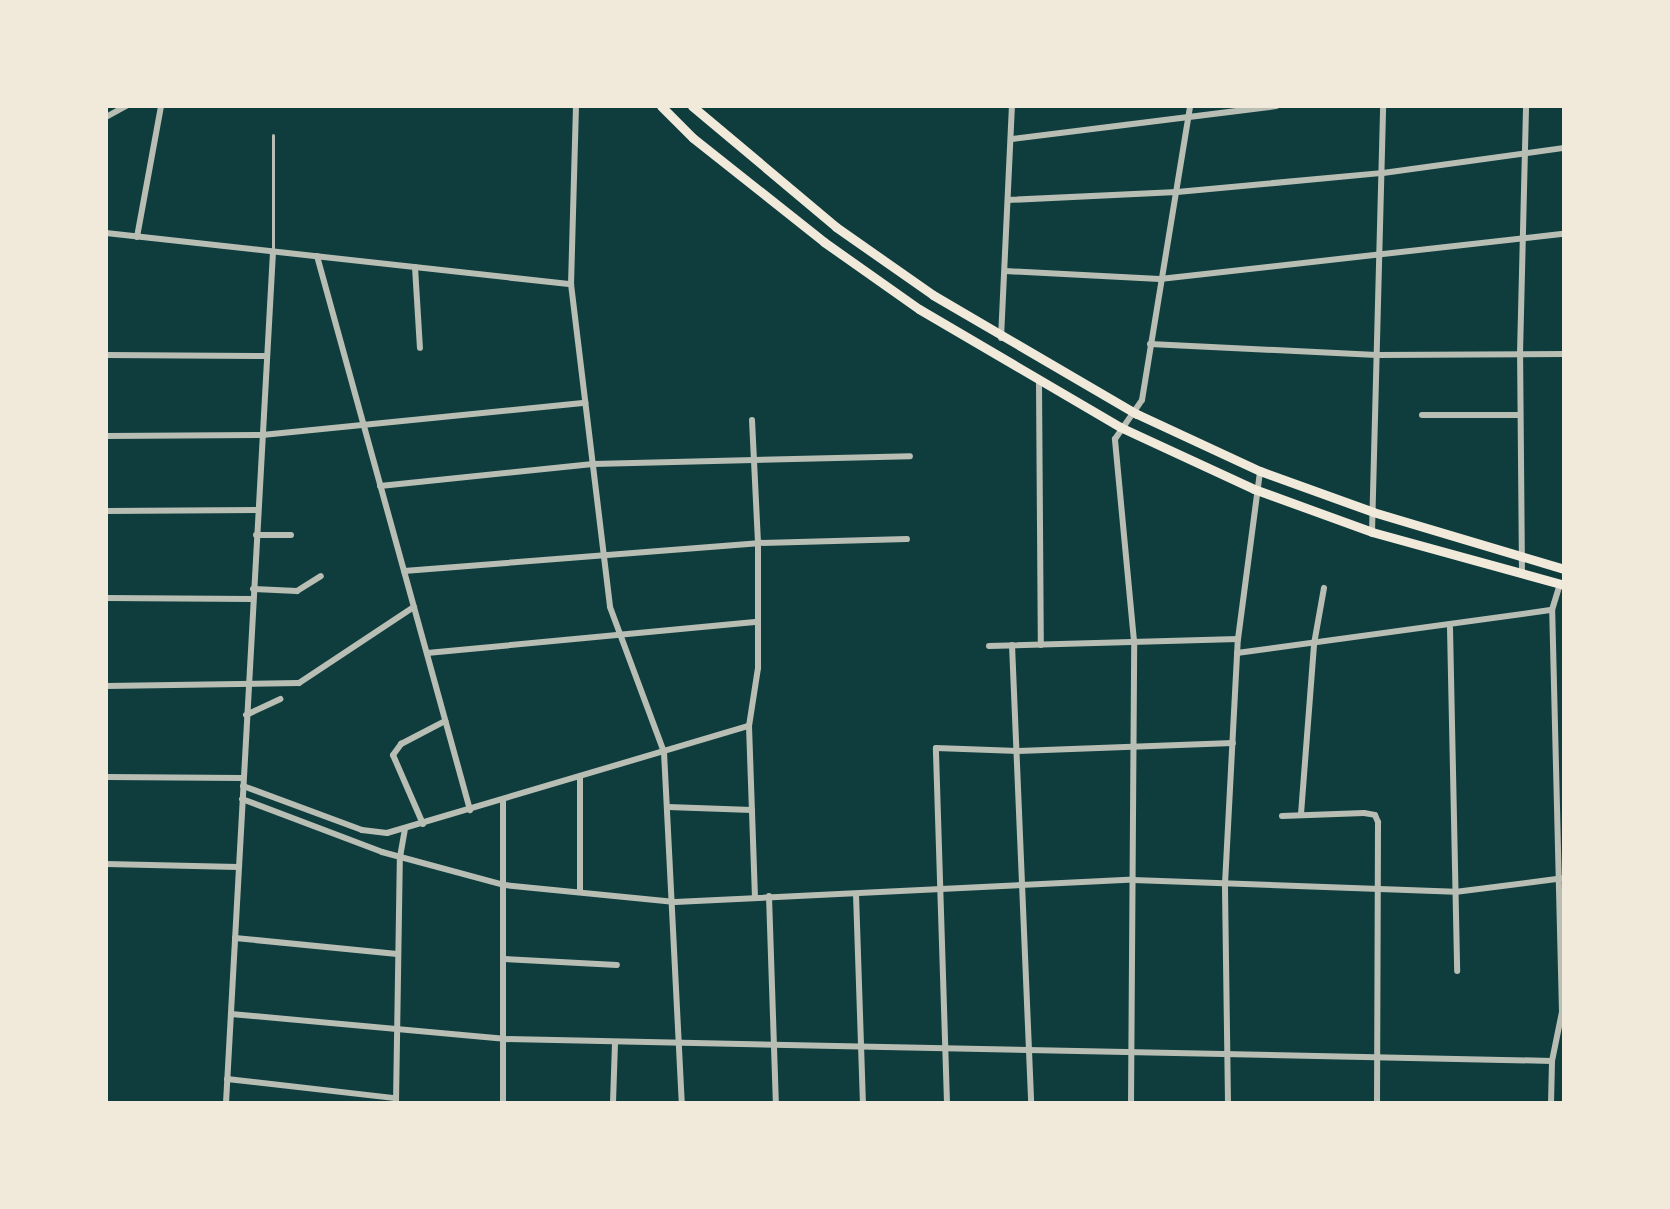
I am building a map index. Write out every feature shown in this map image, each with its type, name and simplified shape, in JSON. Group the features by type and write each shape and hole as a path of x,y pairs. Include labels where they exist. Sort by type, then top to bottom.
{"main road":[{"path":"661,106 693,138 824,242 919,309 1039,383 1120,427 1254,489 1372,532 1562,584"},
{"path":"692,106 836,227 1001,338 1137,414 1260,471 1373,512 1564,569"},
{"path":"824,242 836,227"}],"street":[{"path":"106,117 126,106"},
{"path":"137,237 161,106"},
{"path":"576,106 571,284 610,607 664,752 675,902 682,1103"},
{"path":"1001,338 1012,106"},
{"path":"1131,1103 1134,641 1116,479 1115,439 1120,427 1137,414 1190,106"},
{"path":"1012,139 1276,106"},
{"path":"1372,532 1383,106"},
{"path":"1522,574 1519,415 1526,106"},
{"path":"1008,200 1177,192 1383,173 1564,148"},
{"path":"106,233 571,284"},
{"path":"1005,271 1160,279 1564,234"},
{"path":"226,1103 273,251"},
{"path":"317,256 470,810"},
{"path":"415,267 420,348"},
{"path":"1150,344 1377,355 1564,354"},
{"path":"106,355 265,356"},
{"path":"1039,383 1041,645"},
{"path":"106,436 262,435 362,421 585,403"},
{"path":"1422,415 1519,415"},
{"path":"752,420 758,543 758,668 749,726 755,897"},
{"path":"380,486 593,464 910,456"},
{"path":"1228,1103 1225,884 1238,639 1254,489 1260,471"},
{"path":"106,511 258,510"},
{"path":"256,535 291,535"},
{"path":"404,571 758,543 907,539"},
{"path":"253,589 302,590 321,576"},
{"path":"1551,1103 1552,1061 1562,1012 1562,878 1552,610 1562,584"},
{"path":"1301,814 1314,644 1324,588"},
{"path":"106,598 253,599"},
{"path":"106,686 299,683 414,607"},
{"path":"1237,653 1450,628 1552,610"},
{"path":"427,653 758,622"},
{"path":"1450,628 1457,971"},
{"path":"989,646 1238,639"},
{"path":"1012,645 1031,1103"},
{"path":"246,715 280,699"},
{"path":"423,824 393,755 401,744 445,721"},
{"path":"106,777 243,782 362,830 387,833 749,726"},
{"path":"947,1103 936,748 1018,751 1134,744 1233,743"},
{"path":"580,777 580,892"},
{"path":"242,799 400,857 504,885 675,902 1133,880 1379,892 1455,892 1562,878"},
{"path":"503,800 503,1103"},
{"path":"668,807 752,810"},
{"path":"1282,816 1375,815 1379,892 1377,1103"},
{"path":"227,1079 396,1101 394,1031 400,857 405,830"},
{"path":"106,864 238,867"},
{"path":"856,894 863,1103"},
{"path":"769,896 776,1103"},
{"path":"235,938 397,954"},
{"path":"504,959 617,965"},
{"path":"231,1014 504,1039 946,1051 1131,1051 1552,1061"},
{"path":"613,1103 615,1042"}],"lane":[{"path":"273,135 273,251"}]}
